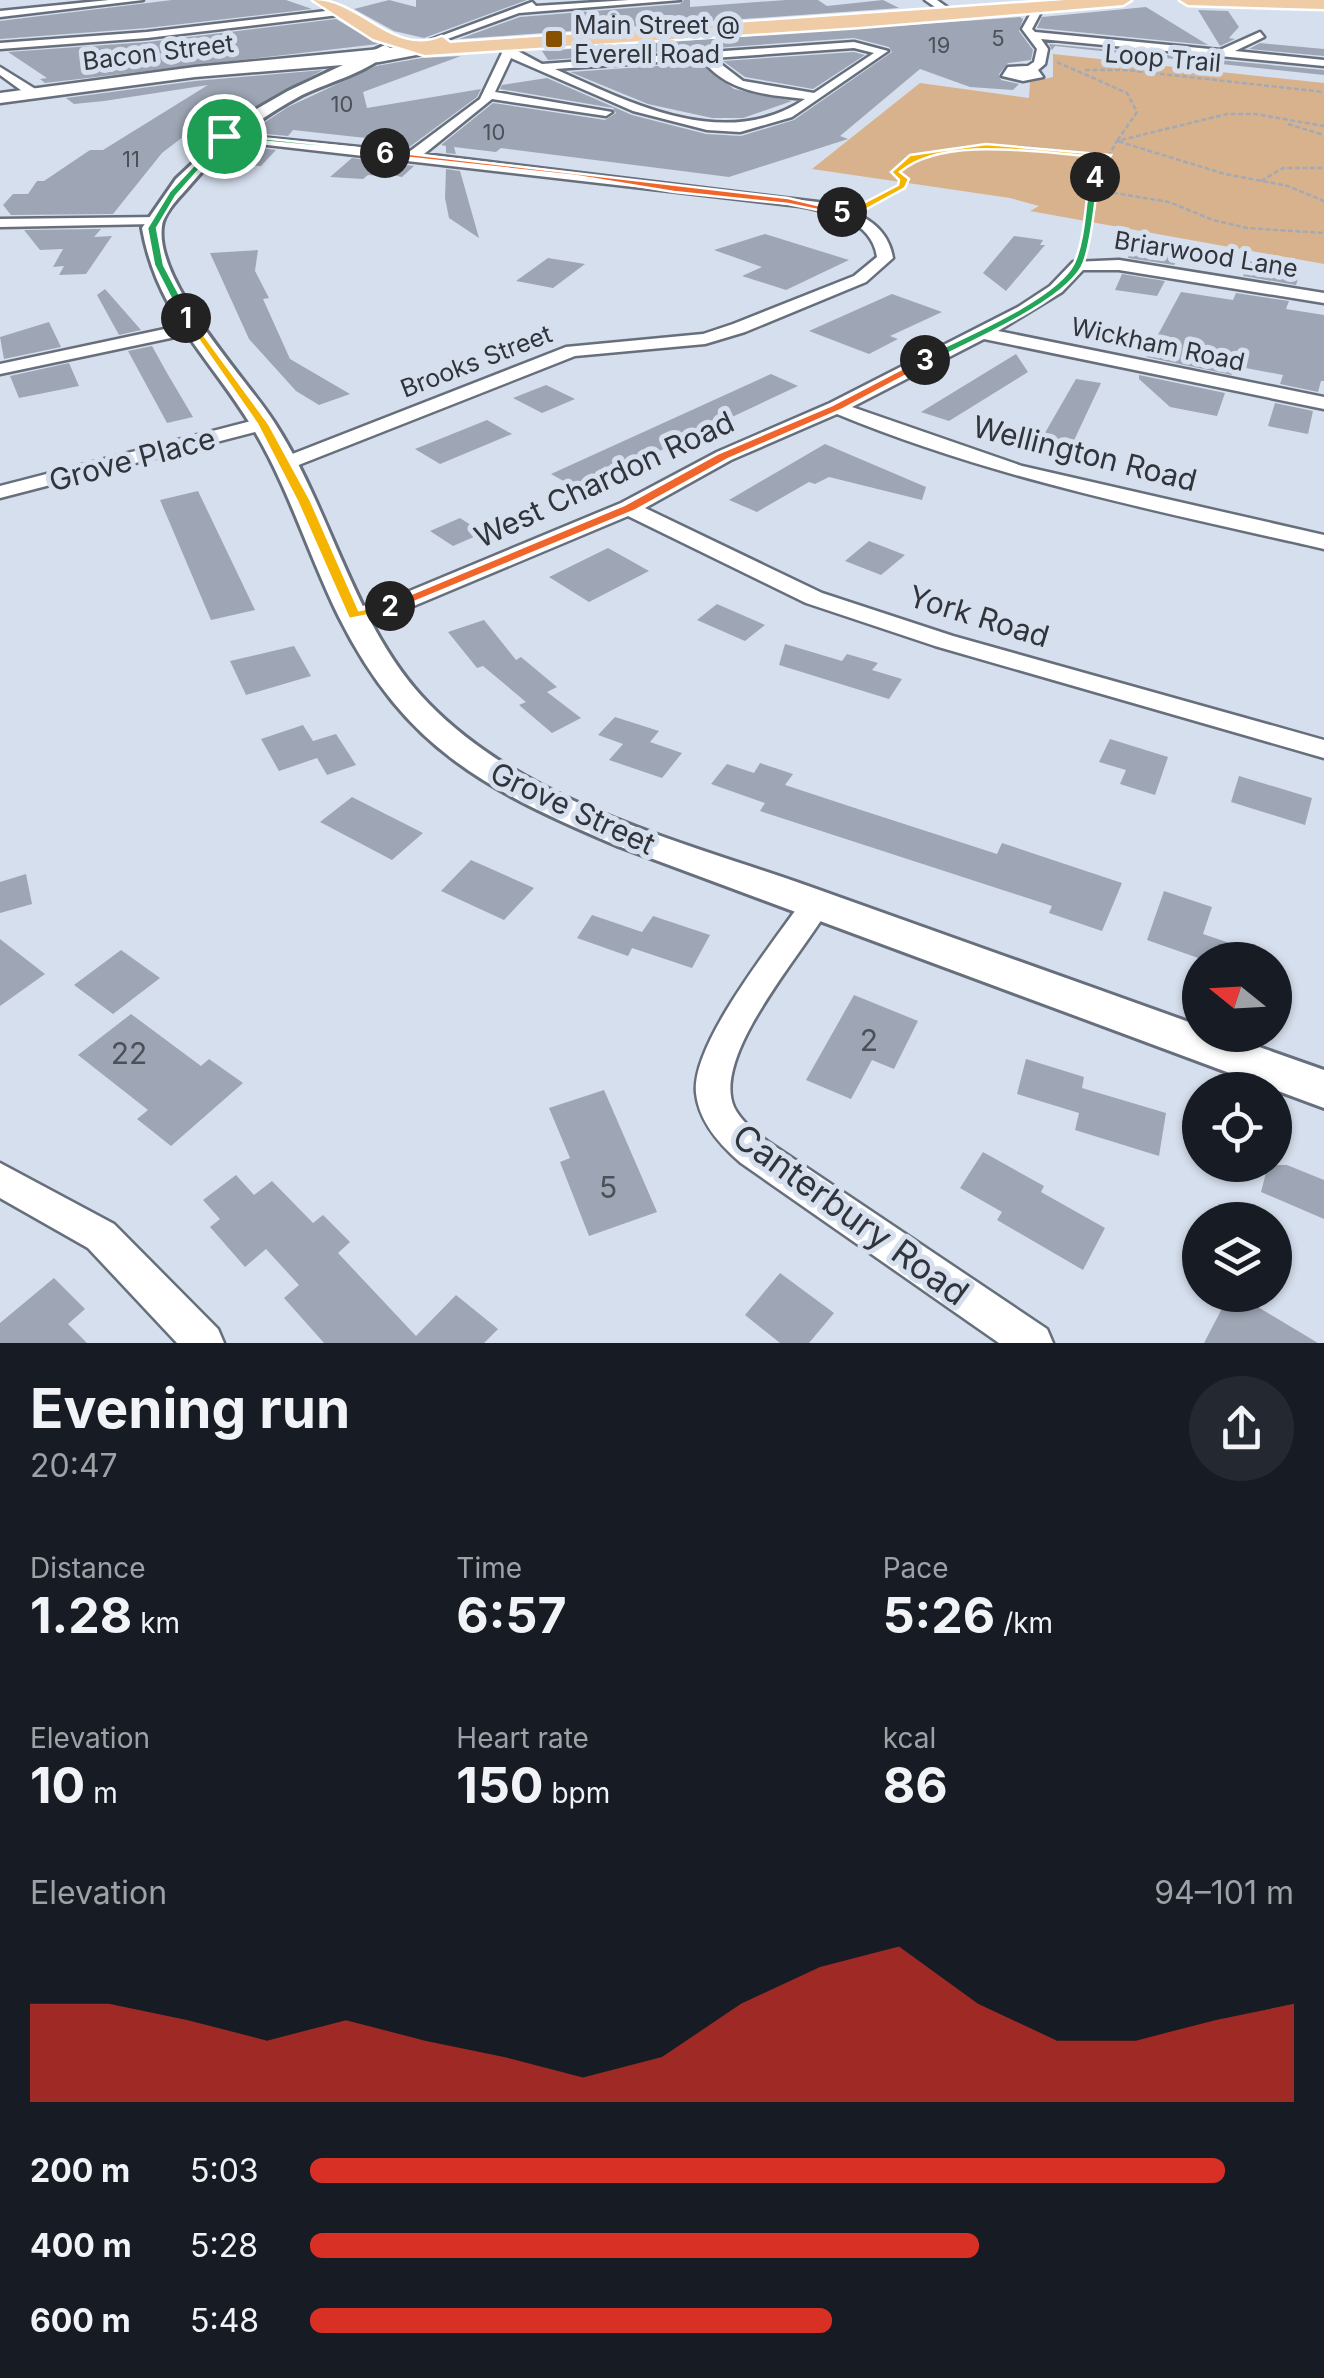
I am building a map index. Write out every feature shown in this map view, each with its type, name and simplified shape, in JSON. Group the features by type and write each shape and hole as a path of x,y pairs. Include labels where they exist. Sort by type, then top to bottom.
{"main road":[{"path":"334,4 391,49 429,44 505,50 1123,0"},
{"path":"1188,0 1324,4"},
{"path":"364,24 429,44"},
{"name":"Bacon Street","path":"0,98 429,44"}],"street":[{"path":"0,14 138,0"},
{"path":"429,44 546,0"},
{"path":"519,10 674,0"},
{"path":"930,0 953,15"},
{"path":"0,46 147,35 334,4"},
{"path":"1029,7 1036,12 1027,26 1043,49 1039,64 1030,70"},
{"path":"1032,35 1324,63"},
{"path":"1222,53 1260,35"},
{"path":"412,156 490,95 505,50 654,115 704,126 762,124 784,117 883,51 854,45 542,66"},
{"path":"0,223 154,220 224,136 270,103 391,49"},
{"path":"705,55 712,70 734,81 815,97"},
{"path":"0,70 32,93"},
{"path":"490,95 606,112"},
{"name":"Brooks Street","path":"224,136 788,201 848,215 876,231 884,246 885,258 860,279 704,339 612,345 540,361 284,464"},
{"name":"Grove Street","path":"154,220 159,265 193,328 263,424 354,616 400,694 450,742 494,774 573,814 815,906 1324,1089"},
{"name":"Briarwood Lane","path":"982,333 1041,300 1078,265 1119,265 1324,298"},
{"path":"0,369 193,328"},
{"name":"Wickham Road","path":"982,333 1324,403"},
{"name":"West Chardon Road","path":"354,616 412,598 629,508 724,456 837,407 982,333"},
{"name":"Wellington Road","path":"837,407 888,431 968,456 1324,542"},
{"name":"Grove Place","path":"0,492 263,424"},
{"name":"York Road","path":"629,508 814,598 944,641 1324,749"},
{"name":"Canterbury Road","path":"815,906 717,1061 713,1093 722,1121 754,1152 1033,1343"},
{"path":"0,1180 101,1236 204,1343"}],"path":[{"name":"Loop Trail","path":"1118,141 1137,112 1127,92 1082,70 1125,70 1324,92"},
{"path":"1078,265 1091,189 1106,155 1118,141 1228,114 1324,126"},
{"path":"1277,120 1324,134"},
{"path":"1118,141 1288,186 1324,202"},
{"path":"848,215 902,186 904,179 895,172 913,157 986,147 1106,155"},
{"path":"1261,181 1282,168 1324,168"},
{"path":"1091,189 1170,202 1247,228 1324,233"}],"shaded area":[{"path":"1053,54 1324,83 1324,264 1030,211 1039,206 1010,198 812,169 920,83 1029,98 1030,82 1053,77"}],"building":[{"path":"172,0 286,0 312,9 147,28 0,39 0,21"},
{"path":"389,0 416,7 416,0 527,0 424,38 394,31 354,9"},
{"path":"690,0 690,7 786,0 818,0 827,6 883,0 899,8 459,39 520,17 680,4"},
{"path":"1146,7 1208,45 1037,28 1042,17"},
{"path":"1198,10 1228,11 1239,27 1229,38 1235,39 1220,46"},
{"path":"336,19 378,44 45,83 40,79 47,78 8,52 147,42"},
{"path":"1023,19 1019,31 1033,50 1031,60 1008,63 999,74 1001,80 1019,84 1013,90 970,87 920,69 840,136 848,139 729,177 501,148 496,152 454,147 456,154 446,153 446,146 441,145 493,103 605,120 616,113 613,108 500,89 502,85 547,78 632,115 706,134 741,136 794,120 892,52 889,47 854,38 548,60 542,51"},
{"path":"1260,43 1324,49 1324,56 1249,49"},
{"path":"1049,44 1324,70 1324,75 1055,46 1052,50"},
{"path":"854,52 865,55 813,89 745,77 723,61"},
{"path":"461,56 363,92 367,108 481,89 477,97 408,148 369,144 375,139 293,130 288,136 256,133 261,128 256,128 288,107 376,66"},
{"path":"700,63 734,89 792,101 743,118 712,118 648,104 570,72"},
{"path":"323,70 239,115 228,125 201,123 162,153 113,214 11,215 3,205 13,194 28,194 37,181 44,181 90,150 103,150 208,85 74,104 66,98"},
{"path":"244,146 276,150 261,166 225,165"},
{"path":"352,158 414,166 402,177 382,173 363,179 330,177"},
{"path":"446,169 460,171 479,238 449,218"},
{"path":"101,229 94,237 112,236 86,274 59,275 64,266 53,267 63,249 40,250 24,230"},
{"path":"765,234 849,260 786,290 742,276 762,267 714,250"},
{"path":"1014,236 1043,240 1040,245 1045,245 1006,291 983,273"},
{"path":"1136,239 1185,247 1174,265 1128,258"},
{"path":"258,250 255,271 269,298 263,299 290,359 350,394 319,405 296,391 249,339 210,253"},
{"path":"548,258 585,264 553,288 516,281"},
{"path":"1249,261 1301,270 1296,285 1243,276"},
{"path":"1122,274 1165,281 1157,296 1115,290"},
{"path":"105,289 141,330 119,335 97,295"},
{"path":"1181,292 1233,300 1236,293 1289,301 1286,309 1324,315 1324,381 1318,392 1280,384 1283,375 1235,366 1232,375 1146,357"},
{"path":"892,294 942,312 890,336 898,339 869,354 809,331"},
{"path":"49,322 61,347 4,359 0,337"},
{"path":"152,346 193,417 167,423 128,351"},
{"path":"1016,354 1028,372 949,421 921,412"},
{"path":"69,363 79,386 19,398 10,376"},
{"path":"771,374 798,386 578,489 551,474"},
{"path":"1139,375 1225,393 1217,416 1170,407"},
{"path":"1076,379 1101,383 1069,451 1038,445"},
{"path":"546,385 575,399 542,413 513,398"},
{"path":"1275,403 1313,411 1308,434 1268,426"},
{"path":"487,420 512,434 440,464 415,449"},
{"path":"825,444 926,487 922,500 829,477 815,484 809,482 757,512 729,500"},
{"path":"198,491 255,610 211,620 160,500"},
{"path":"460,518 483,533 453,546 430,531"},
{"path":"869,541 905,555 881,575 845,561"},
{"path":"608,548 649,571 589,602 549,577"},
{"path":"717,604 765,625 745,641 697,620"},
{"path":"484,620 516,660 521,657 557,687 547,692 581,718 552,733 519,705 526,702 483,666 477,668 448,632"},
{"path":"785,644 842,661 847,654 878,663 872,670 902,679 889,699 779,665"},
{"path":"294,646 311,676 246,695 230,661"},
{"path":"615,717 659,731 650,742 682,753 662,778 609,760 623,744 598,735"},
{"path":"303,725 313,741 336,734 356,765 327,775 317,758 279,771 261,739"},
{"path":"1110,739 1168,757 1155,795 1120,784 1126,770 1099,762"},
{"path":"760,763 793,774 785,785 997,854 1002,843 1122,883 1102,931 1049,913 1052,906 760,811 765,803 711,784 727,764 754,773"},
{"path":"1239,776 1312,798 1305,825 1231,802"},
{"path":"352,797 423,833 392,860 320,822"},
{"path":"471,860 534,888 504,920 441,891"},
{"path":"26,874 32,904 0,913 0,882"},
{"path":"1164,891 1212,907 1203,934 1227,942 1182,942 1182,952 1147,940"},
{"path":"592,915 642,932 653,916 710,935 692,968 632,948 628,956 577,938"},
{"path":"0,939 45,974 0,1006"},
{"path":"121,950 160,978 113,1014 74,985"},
{"path":"854,995 918,1021 894,1069 872,1060 851,1099 806,1080"},
{"path":"131,1014 201,1066 209,1059 243,1083 171,1146 137,1119 148,1110 78,1055"},
{"path":"1026,1059 1084,1077 1082,1088 1166,1113 1159,1156 1075,1130 1079,1113 1017,1094"},
{"path":"604,1090 657,1212 589,1236 560,1162 570,1158 549,1108"},
{"path":"983,1152 1044,1186 1041,1192 1105,1228 1083,1270 997,1220 1002,1212 960,1188"},
{"path":"1292,1167 1324,1180 1324,1219 1292,1202 1261,1192 1264,1182 1292,1182"},
{"path":"236,1175 254,1195 272,1181 313,1223 323,1215 350,1242 338,1253 416,1336 456,1295 498,1329 484,1343 324,1343 284,1298 299,1285 266,1249 245,1267 210,1227 220,1219 203,1200"},
{"path":"780,1273 834,1313 809,1343 780,1343 745,1315"},
{"path":"54,1278 85,1309 68,1324 87,1343 0,1343 0,1323"},
{"path":"1220,1312 1266,1312 1318,1343 1204,1343"}],"place":[{"name":"Main Street @ Everell Road","path":"554,39"}],"route":[{"path":"224,136 576,173 674,189 788,201 848,215 902,186 904,179 895,172 913,157 986,147 1106,155 1092,185 1078,265 1056,288 1024,311 837,407 724,456 629,508 412,598 354,616 304,501 263,424 187,320 159,265 154,220 224,136"}]}
